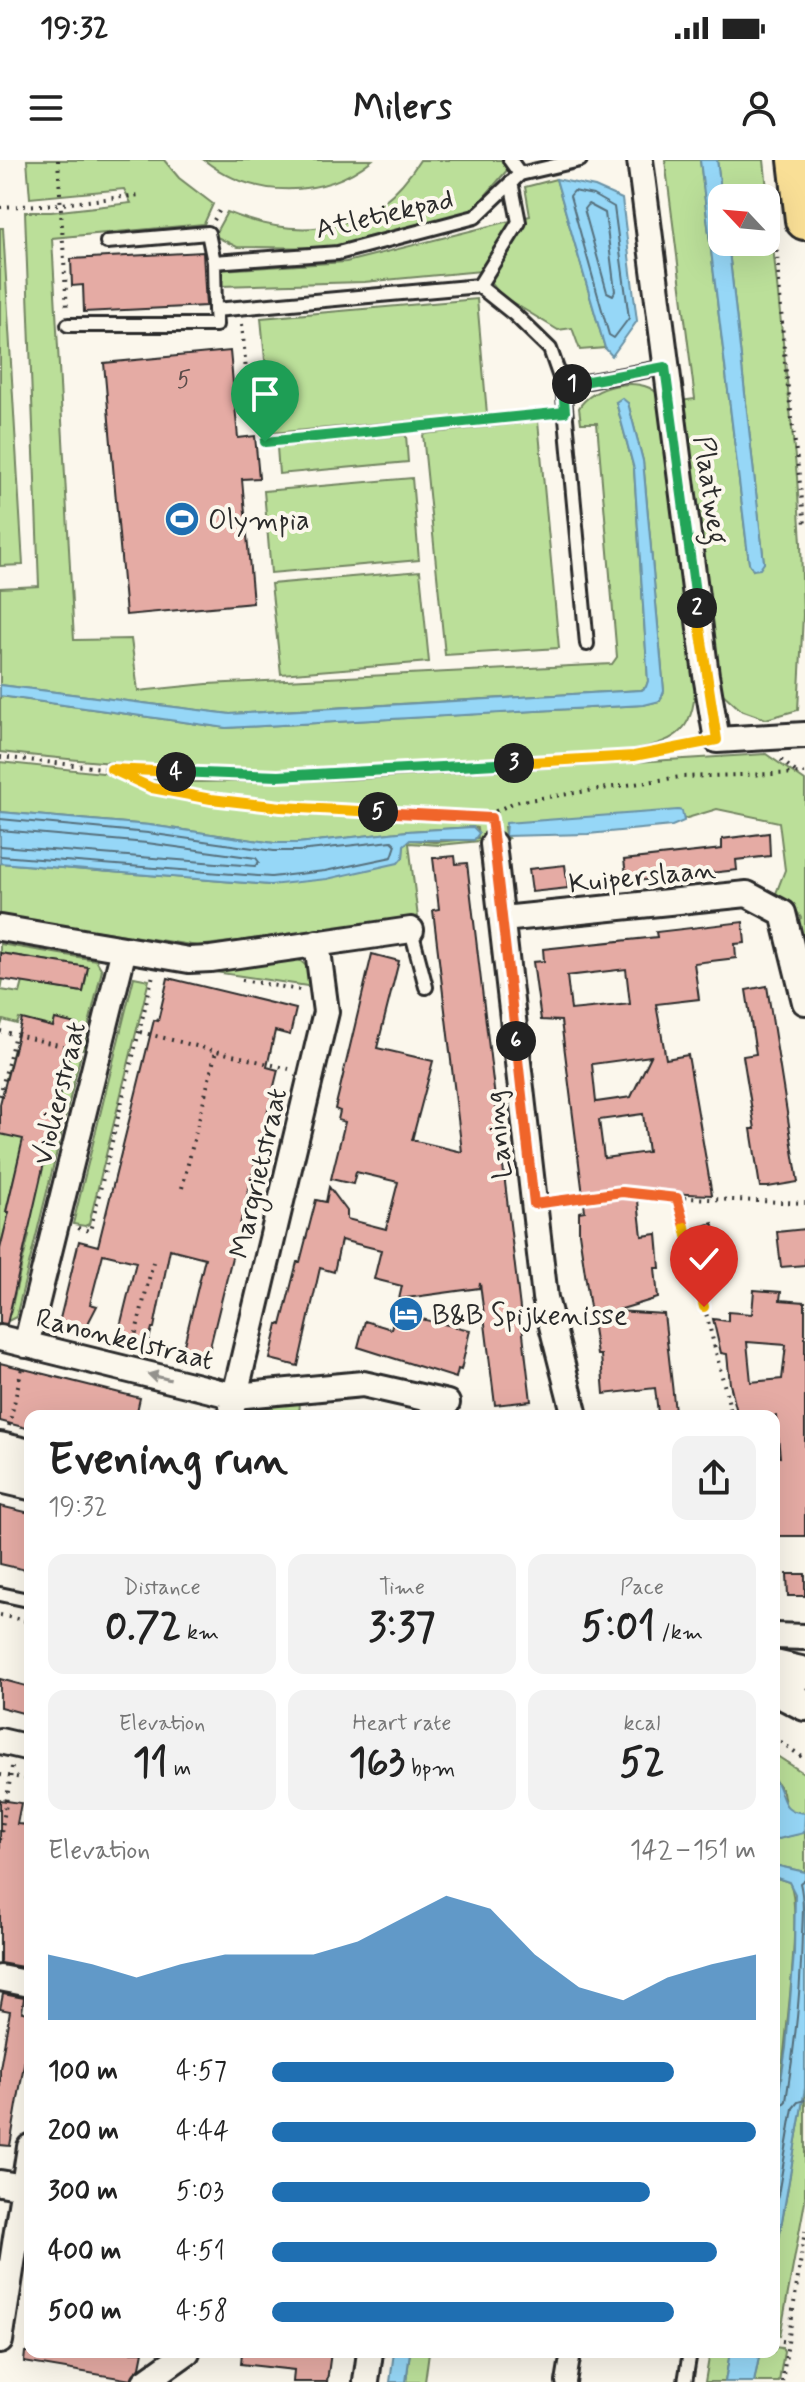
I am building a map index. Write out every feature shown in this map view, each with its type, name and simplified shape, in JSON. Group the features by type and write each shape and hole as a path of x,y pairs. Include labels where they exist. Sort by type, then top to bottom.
{"main road":[{"path":"790,221 798,160"}],"street":[{"name":"Plaatweg","path":"640,160 665,367 717,740"},
{"path":"717,740 805,735"},
{"name":"Laning","path":"493,844 545,1298 573,1410"},
{"name":"Kuiperslaan","path":"503,919 747,894 783,913 805,1002"},
{"path":"0,928 189,960 411,930"},
{"name":"Margrietstraat","path":"232,1406 326,1012 317,943"},
{"name":"Violierstraat","path":"25,1355 124,949"},
{"name":"Ranonkelstraat","path":"0,1338 25,1355 127,1369 232,1406 363,1384 447,1403"},
{"path":"4,1437 24,1451"},
{"path":"0,1477 24,1483"},
{"path":"780,1636 805,1637"},
{"path":"780,1667 805,1673"},
{"path":"780,1692 805,1705"},
{"path":"0,1978 24,1983"},
{"path":"0,2341 18,2186 24,2166"},
{"path":"145,2382 179,2358"},
{"path":"366,2382 369,2358"},
{"path":"566,2382 570,2358"}],"lane":[{"path":"479,286 519,222 516,178 510,160"},
{"path":"516,178 580,160"},
{"name":"Atletiekpad","path":"214,262 338,253 475,217 516,178"},
{"path":"68,325 216,325 214,262 208,233 107,242"},
{"path":"215,310 479,286 550,349 563,386 587,644"},
{"path":"563,386 665,367"},
{"path":"411,930 426,987"},
{"path":"0,1594 24,1599"},
{"path":"685,2382 689,2358"}],"path":[{"path":"58,160 68,325"},
{"path":"0,207 139,195"},
{"path":"790,221 785,364 805,524"},
{"path":"216,325 243,324 249,407 260,407 265,442 565,412"},
{"path":"0,757 111,769 278,776 634,756 717,740"},
{"path":"111,769 152,788 211,799 281,807 491,818"},
{"path":"493,844 491,818 496,811 515,802 680,777 805,773"},
{"path":"56,1224 90,1231 158,955"},
{"path":"232,978 306,991 323,990"},
{"path":"0,1031 98,1054"},
{"path":"140,1032 311,1075"},
{"path":"0,1096 15,1034"},
{"path":"182,1188 216,1050"},
{"path":"534,1204 622,1192 677,1198 805,1203"},
{"path":"677,1198 730,1410"},
{"path":"127,1369 153,1262"},
{"path":"4,1437 25,1355"},
{"path":"0,1615 24,1621"},
{"path":"780,1741 805,1759"},
{"path":"0,1840 15,1745"},
{"path":"0,1775 24,1778"},
{"path":"782,2382 805,2231"},
{"path":"780,2341 789,2342"}],"green space":[{"path":"27,160 164,160 179,178 213,204 204,224 52,238 74,640 131,639 138,691 207,684 612,664 617,657 597,423 581,423 579,408 585,400 604,389 639,385 657,393 695,687 694,703 685,726 669,739 631,751 344,768 186,768 0,752 0,696 226,728 643,705 660,701 664,691 643,461 628,403 616,402 634,469 648,681 641,690 230,714 0,685 0,588 39,586 25,212 131,203 124,189 30,198"},
{"path":"204,160 372,160 332,182 288,189 244,182"},
{"path":"420,160 501,160 509,168 473,210 339,248 237,247 217,237 216,232 227,212 282,227 334,225 358,217 381,204 402,185"},
{"path":"665,160 700,160 708,226 708,256 712,256 749,563 753,570 764,563 730,256 774,256 797,477 803,615 798,710 766,719 741,710 723,694 714,660 680,401 695,399"},
{"path":"717,160 764,160 766,184 720,184"},
{"path":"556,179 605,348 580,350 572,328 558,330 502,296 481,271 364,282 221,286 220,270 346,262 530,216 525,187"},
{"path":"0,228 3,228 23,565 0,566"},
{"path":"477,299 487,414 272,433 261,318"},
{"path":"538,421 559,648 445,655 423,434"},
{"path":"406,435 408,462 279,474 277,447"},
{"path":"412,478 419,560 271,573 264,491"},
{"path":"420,571 429,662 281,674 271,584"},
{"path":"766,754 805,781 805,971 794,923 801,918 795,908 789,911 775,896 785,870 779,822 717,809 684,819 504,827 508,838 495,840 491,816 487,822 489,840 440,845 409,843 418,918 198,946 0,916 0,863 270,885 403,857 404,845 410,840 436,842 478,838 477,828 473,827 274,843 149,825 0,812 0,762 187,782 341,780"},
{"path":"0,944 96,960 102,970 83,1049 71,1046 76,1024 50,1040 19,1019 17,1024 3,1020 0,1028 0,979 3,979 1,990 20,993 23,982 83,992 88,967 0,953"},
{"path":"292,957 305,965 314,987 208,971 209,969"},
{"path":"134,977 149,980 89,1224 73,1224"},
{"path":"38,1043 81,1054 16,1317 6,1322 0,1313 10,1314 29,1235 5,1229 0,1249 0,1134 18,1081 6,1078 14,1049 35,1054","holes":["45,1053 69,1059 30,1218 6,1211"]},
{"path":"300,1402 299,1410 250,1410 256,1406"},
{"path":"780,1758 805,1774 805,1813 790,1811 785,1805 780,1788"},
{"path":"805,1832 805,1872 780,1866 780,1838"},
{"path":"780,1879 789,1882 794,1924 780,2082"},
{"path":"805,2088 805,2201 780,2336 780,2232"},
{"path":"782,2348 779,2382 754,2382 759,2358 780,2358"},
{"path":"409,2358 428,2358 425,2382 406,2382"},
{"path":"709,2358 729,2358 725,2382 705,2382"}],"water":[{"path":"700,160 717,160 720,184 708,184 708,226"},
{"path":"556,179 595,187 622,199 637,321 612,356 605,348"},
{"path":"712,256 730,256 764,563 760,569 753,570 749,563"},
{"path":"622,398 628,403 643,461 664,691 660,701 644,705 226,728 0,696 0,685 230,714 642,690 648,681 634,469 616,402"},
{"path":"682,811 684,821 672,826 588,834 505,836 506,823"},
{"path":"0,812 149,825 274,843 473,827 479,833 474,840 410,840 404,845 403,857 398,863 327,879 270,885 0,863"},
{"path":"780,1791 787,1806 805,1813 804,1833 780,1839"},
{"path":"780,1866 805,1872 805,2088 780,2232 780,2086 794,1953 795,1894 789,1882 780,1879"},
{"path":"393,2358 409,2358 406,2382 390,2382"},
{"path":"729,2358 759,2358 754,2382 725,2382"}],"building":[{"path":"203,252 206,306 84,312 83,285 72,286 71,259"},
{"name":"Olympia","path":"230,351 238,438 255,436 259,478 242,479 253,603 126,615 104,363"},
{"path":"769,833 770,856 736,860 737,870 627,882 624,860 722,849 722,839"},
{"path":"455,856 456,864 467,863 531,1401 495,1405 480,1283 479,1288 399,1299 402,1286 374,1279 381,1250 341,1240 334,1272 320,1268 298,1366 270,1359 316,1200 326,1202 329,1187 347,1211 347,1219 386,1229 398,1182 356,1172 353,1184 331,1179 345,1122 338,1120 340,1111 335,1109 372,954 399,961 377,1048 433,1061 412,1140 462,1152 433,910 439,909 433,858"},
{"path":"565,865 568,888 532,892 529,869"},
{"path":"743,922 745,943 735,944 736,958 694,963 699,999 656,1004 666,1059 688,1055 712,1195 637,1192 642,1236 657,1234 660,1268 655,1268 658,1298 615,1311 664,1314 675,1410 658,1410 655,1388 604,1394 601,1355 597,1355 579,1233 579,1212 585,1211 561,1021 541,1020 533,962 544,961 543,949 657,937 656,932","holes":["626,969 630,1004 571,1010 567,976","651,1056 631,1097 596,1102 592,1064","643,1114 648,1152 604,1158 599,1120"]},
{"path":"0,953 88,967 83,992 0,979"},
{"path":"168,978 296,1009 290,1035 275,1031 267,1067 278,1070 206,1363 181,1357 205,1258 170,1249 154,1328 147,1347 117,1339 136,1262 103,1254 90,1304 97,1306 83,1333 58,1327 79,1241 98,1246 154,1020 158,1021"},
{"path":"767,986 798,1182 760,1187 751,1129 755,1129 743,1056 756,1054 746,990"},
{"path":"22,1019 53,1027 55,1019 76,1024 7,1324 0,1323 0,1249 23,1139 0,1134 0,1104"},
{"path":"713,1223 722,1256 702,1261 693,1229"},
{"path":"805,1229 805,1265 781,1267 777,1232"},
{"path":"754,1290 781,1292 780,1300 805,1302 805,1536 780,1536 780,1410 736,1410 727,1354 721,1353 713,1319 728,1321 728,1312 752,1314","holes":["747,1342 786,1345 782,1379 751,1382"]},
{"path":"395,1313 470,1330 461,1370 458,1369 456,1378 358,1347 365,1321 391,1329"},
{"path":"0,1363 140,1398 137,1410 24,1410 24,1427 0,1421"},
{"path":"0,1506 24,1512 24,1570 0,1564"},
{"path":"787,1574 805,1574 805,1596 788,1596"},
{"path":"0,1679 24,1685 24,1713 0,1707"},
{"path":"0,1800 21,1803 17,1824 24,1825 24,1967 0,1963"},
{"path":"3,1994 24,1998 24,2064 10,2146 0,2145 0,2068 10,2011 0,2009"},
{"path":"24,2358 142,2358 131,2380 24,2362"},
{"path":"242,2358 330,2358 327,2382 293,2382 294,2370 241,2364"}],"place":[{"name":"Olympia","path":"182,519"},
{"name":"B&B Spijkenisse","path":"406,1314"}],"route":[{"path":"265,442 565,412 563,386 665,367 717,740 634,756 278,776 111,769 152,788 211,799 281,807 491,818 534,1204 622,1192 677,1198 704,1307"}]}
